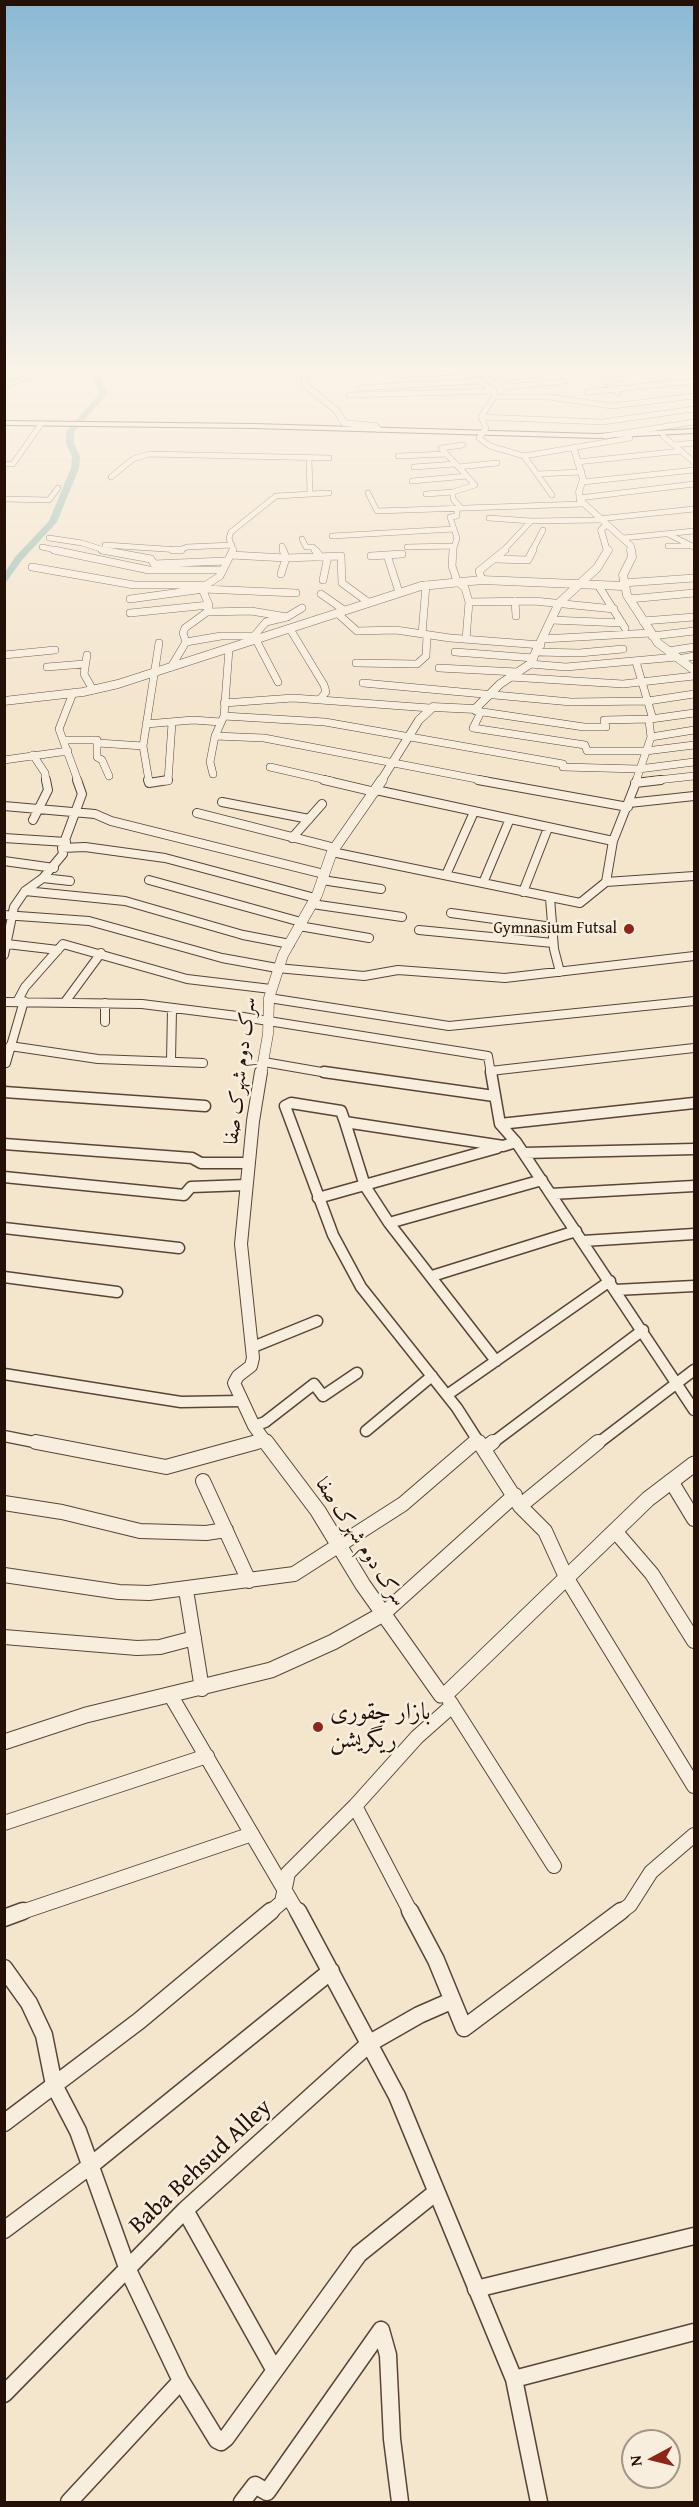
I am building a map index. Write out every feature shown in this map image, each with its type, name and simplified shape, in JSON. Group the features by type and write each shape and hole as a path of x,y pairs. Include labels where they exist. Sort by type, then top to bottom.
{"street":[{"path":"310,486 310,493"},
{"path":"426,494 453,492 456,489 474,486"},
{"path":"546,486 552,495"},
{"path":"581,501 583,486"},
{"path":"368,493 377,511 481,509 581,501 681,486"},
{"path":"4,499 49,500 58,488"},
{"path":"453,492 453,499 459,508 457,516 450,517 457,538 453,546 452,566 457,581 462,583 469,602 466,639"},
{"path":"130,598 205,587 220,576 225,561 231,555 231,532 262,505 281,495 329,493"},
{"path":"476,498 481,509"},
{"path":"581,501 623,538 633,551 623,575 623,584 629,599 651,634 668,651 694,670"},
{"path":"489,518 531,521 601,521 694,509"},
{"path":"644,514 650,520"},
{"path":"482,580 479,571 496,559 531,521"},
{"path":"601,521 601,530 609,549 597,568 559,603 537,651 490,694 477,712 472,728 585,746 587,751 646,751 694,745"},
{"path":"656,525 665,533 694,547"},
{"path":"332,536 401,534 454,529"},
{"path":"496,559 528,560 543,530"},
{"path":"623,538 694,531"},
{"path":"49,538 82,543 116,554 151,559 154,564 225,561"},
{"path":"302,539 306,547 313,547 320,556"},
{"path":"105,545 180,549 232,545"},
{"path":"280,574 286,558 282,546"},
{"path":"407,547 453,546"},
{"path":"668,546 694,547"},
{"path":"42,547 149,570 223,570"},
{"path":"371,556 402,554"},
{"path":"231,555 286,558 342,556 342,583 368,602"},
{"path":"387,555 399,591"},
{"path":"323,580 328,556"},
{"path":"32,567 141,586 205,587 296,593"},
{"path":"5,700 93,690 229,649 255,638 290,629 399,591 426,585 482,580 598,585 694,578"},
{"path":"356,663 417,664 426,656 426,585"},
{"path":"598,585 630,635"},
{"path":"205,587 204,597 209,604 207,612"},
{"path":"629,599 694,593"},
{"path":"321,594 357,631 396,630 537,651 566,667 694,656"},
{"path":"515,601 516,616"},
{"path":"469,602 559,603 614,609"},
{"path":"130,613 209,604"},
{"path":"255,638 266,622 287,616 302,608"},
{"path":"186,642 183,633 185,628 207,612 251,611 287,616"},
{"path":"643,621 694,617"},
{"path":"551,620 622,623"},
{"path":"290,629 324,685 326,692 320,699"},
{"path":"537,651 615,636 694,631"},
{"path":"171,667 186,642 222,636 255,638"},
{"path":"606,882 613,841 629,805 651,737 651,719 644,682 634,662 615,636"},
{"path":"255,638 278,682"},
{"path":"159,643 143,746 146,779 154,784 167,783 172,723"},
{"path":"668,651 694,646"},
{"path":"213,774 210,762 215,736 222,719 229,649"},
{"path":"455,652 567,653 623,649"},
{"path":"4,655 55,650"},
{"path":"87,655 84,674 93,690"},
{"path":"47,668 84,664"},
{"path":"439,668 601,684 694,676"},
{"path":"363,683 570,702 648,701 694,694"},
{"path":"4,955 7,944 8,915 25,891 54,868 64,851 64,845 82,794 60,723 73,693"},
{"path":"224,703 279,698 320,699 477,712 606,727 604,720 651,719 694,713"},
{"name":"سرک دوم شهرک صفا","path":"430,708 418,720 376,791 333,850 313,901 277,968 270,993 264,1062 253,1121 241,1244 254,1359 251,1366 238,1376 234,1383 254,1426 318,1511 383,1614 425,1675 441,1695 449,1700"},
{"path":"146,724 222,719 325,722 563,764 563,767 639,769 694,762"},
{"path":"651,737 694,730"},
{"path":"215,736 264,738 390,764 629,805 694,796"},
{"path":"64,740 92,739 98,743 143,746"},
{"path":"98,743 97,757 102,760 110,776"},
{"path":"4,760 68,751"},
{"path":"33,755 45,772 48,790 33,820"},
{"path":"270,767 613,841"},
{"path":"635,783 694,776"},
{"path":"222,802 309,819"},
{"path":"292,837 322,804"},
{"path":"4,806 95,814 111,821 323,877 381,889"},
{"path":"446,875 474,812"},
{"path":"198,813 333,850 580,903 606,882 694,876"},
{"path":"483,883 509,820"},
{"path":"523,892 548,828"},
{"path":"4,838 165,858 313,901 402,917"},
{"path":"5,862 54,868"},
{"path":"43,878 70,881"},
{"path":"149,880 300,924 369,938"},
{"path":"25,891 125,901 243,935 290,944"},
{"path":"550,898 553,943 560,972"},
{"path":"452,913 552,927"},
{"path":"8,915 89,921 222,958 277,968 364,976 398,970 481,978 560,972 694,956"},
{"path":"419,930 553,943"},
{"path":"7,944 58,950"},
{"path":"6,1063 25,987 63,944 187,979 449,1026 694,1001"},
{"path":"65,1002 101,953"},
{"path":"4,1002 142,1004 481,1053 490,1060 500,1124 524,1153 694,1410"},
{"path":"105,1003 105,1022"},
{"path":"171,1060 172,1010"},
{"path":"10,1046 98,1059 203,1063"},
{"path":"490,1071 694,1048"},
{"path":"264,1062 384,1082 494,1096"},
{"path":"4,1092 205,1106"},
{"path":"500,1124 694,1102"},
{"path":"496,1361 389,1223 365,1186 341,1111 291,1103 285,1106 333,1235 361,1287 447,1395 518,1501 545,1531 566,1577 694,1786"},
{"path":"345,1122 504,1146"},
{"path":"318,1198 516,1142"},
{"path":"4,1144 192,1158 201,1163 249,1163"},
{"path":"524,1153 694,1149"},
{"path":"4,1177 184,1195 192,1187 246,1185"},
{"path":"389,1223 542,1180"},
{"path":"551,1194 694,1186"},
{"path":"4,1228 179,1248"},
{"path":"432,1276 576,1231"},
{"path":"583,1241 694,1234"},
{"path":"4,1277 117,1292"},
{"path":"447,1395 613,1286 694,1286"},
{"path":"252,1347 317,1321"},
{"path":"4,1575 119,1592 186,1590 294,1574 340,1547 403,1504 481,1444 643,1330"},
{"path":"4,1742 86,1715 202,1689 271,1670 333,1642 383,1614 518,1501 694,1370"},
{"path":"254,1426 265,1422 314,1384 323,1396 357,1373"},
{"path":"4,1374 181,1402 241,1401"},
{"path":"366,1431 432,1377"},
{"path":"4,1436 166,1467 265,1440"},
{"path":"4,2123 139,2021 282,1902 288,1873 355,1806 449,1700 566,1577 648,1499 694,1464"},
{"path":"203,1481 249,1581"},
{"path":"671,1481 694,1519"},
{"path":"4,1503 62,1512 140,1531 206,1533 226,1530"},
{"path":"615,1530 652,1574 694,1641"},
{"path":"186,1590 202,1689"},
{"path":"4,1637 137,1648 160,1647 194,1638"},
{"path":"171,1696 285,1888 397,2096 435,2193 514,2379 539,2502"},
{"path":"449,1700 554,1866"},
{"path":"4,1823 207,1756"},
{"path":"355,1806 436,1960 464,2028 630,1905 651,1872 694,1834"},
{"path":"4,1918 252,1834"},
{"path":"4,2230 90,2166 330,1971"},
{"path":"7,1978 29,2003 44,2035 54,2085 78,2132 128,2270 181,2381 217,2440 221,2442 359,2254 435,2193"},
{"name":"Baba Behsud Alley","path":"4,2394 185,2210 370,2043 419,2015 451,2001"},
{"path":"185,2210 274,2369"},
{"path":"476,2289 694,2236"},
{"path":"242,2502 255,2486 267,2492 332,2396 381,2330 388,2355 392,2439 400,2502"},
{"path":"514,2379 694,2332"},
{"path":"69,2502 181,2381"}],"waterway":[{"path":"4,582 18,559 53,522 68,486"}],"place":[{"name":"Gymnasium Futsal","path":"629,929"},
{"name":"بازار چقوری ریگریشن","path":"318,1727"}]}
